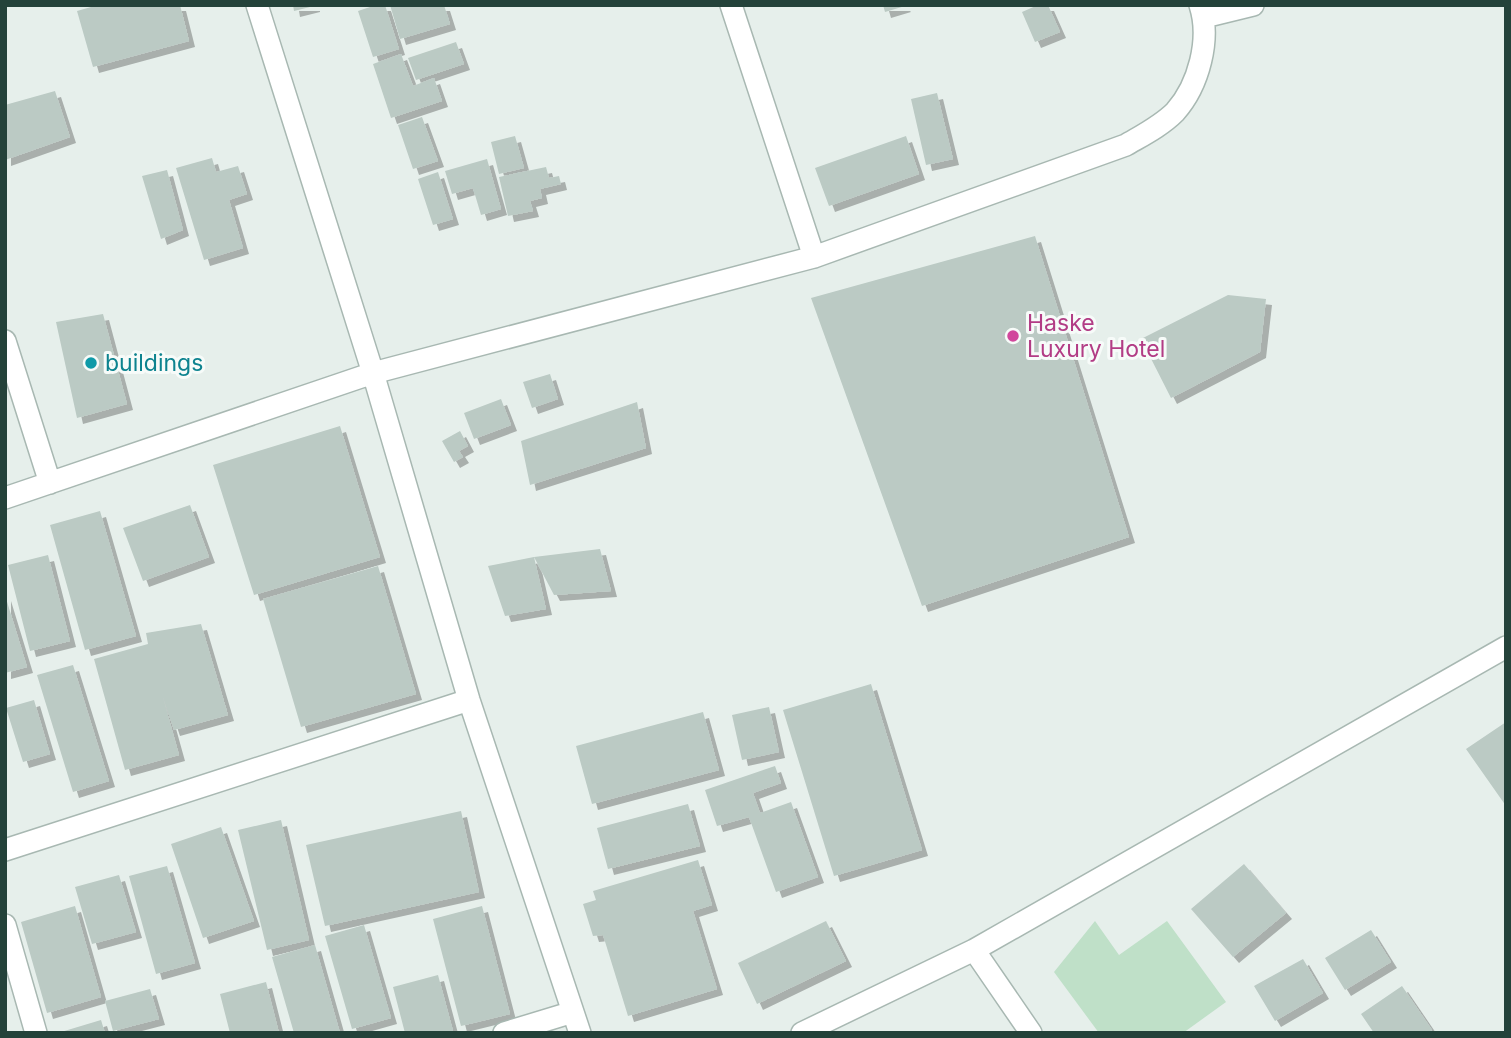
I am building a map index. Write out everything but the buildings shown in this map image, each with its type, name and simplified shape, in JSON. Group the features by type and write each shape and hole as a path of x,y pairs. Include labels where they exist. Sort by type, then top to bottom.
{"street":[{"path":"257,5 373,373 469,700 580,1033"},
{"path":"732,5 814,257"},
{"path":"5,498 373,373 814,257 1126,145 1155,129 1176,110 1196,76 1203,54 1202,11 1253,5"},
{"path":"5,341 50,483"},
{"path":"803,1033 974,950 1506,646"},
{"path":"5,850 469,700"},
{"path":"5,925 36,1033"},
{"path":"974,950 1031,1033"},
{"path":"504,1033 573,1012"}],"green space":[{"path":"1095,921 1119,955 1167,921 1226,1002 1183,1033 1099,1033 1054,972"}],"place":[{"name":"Haske Luxury Hotel","path":"1013,336"},
{"name":"buildings","path":"91,363"}]}
